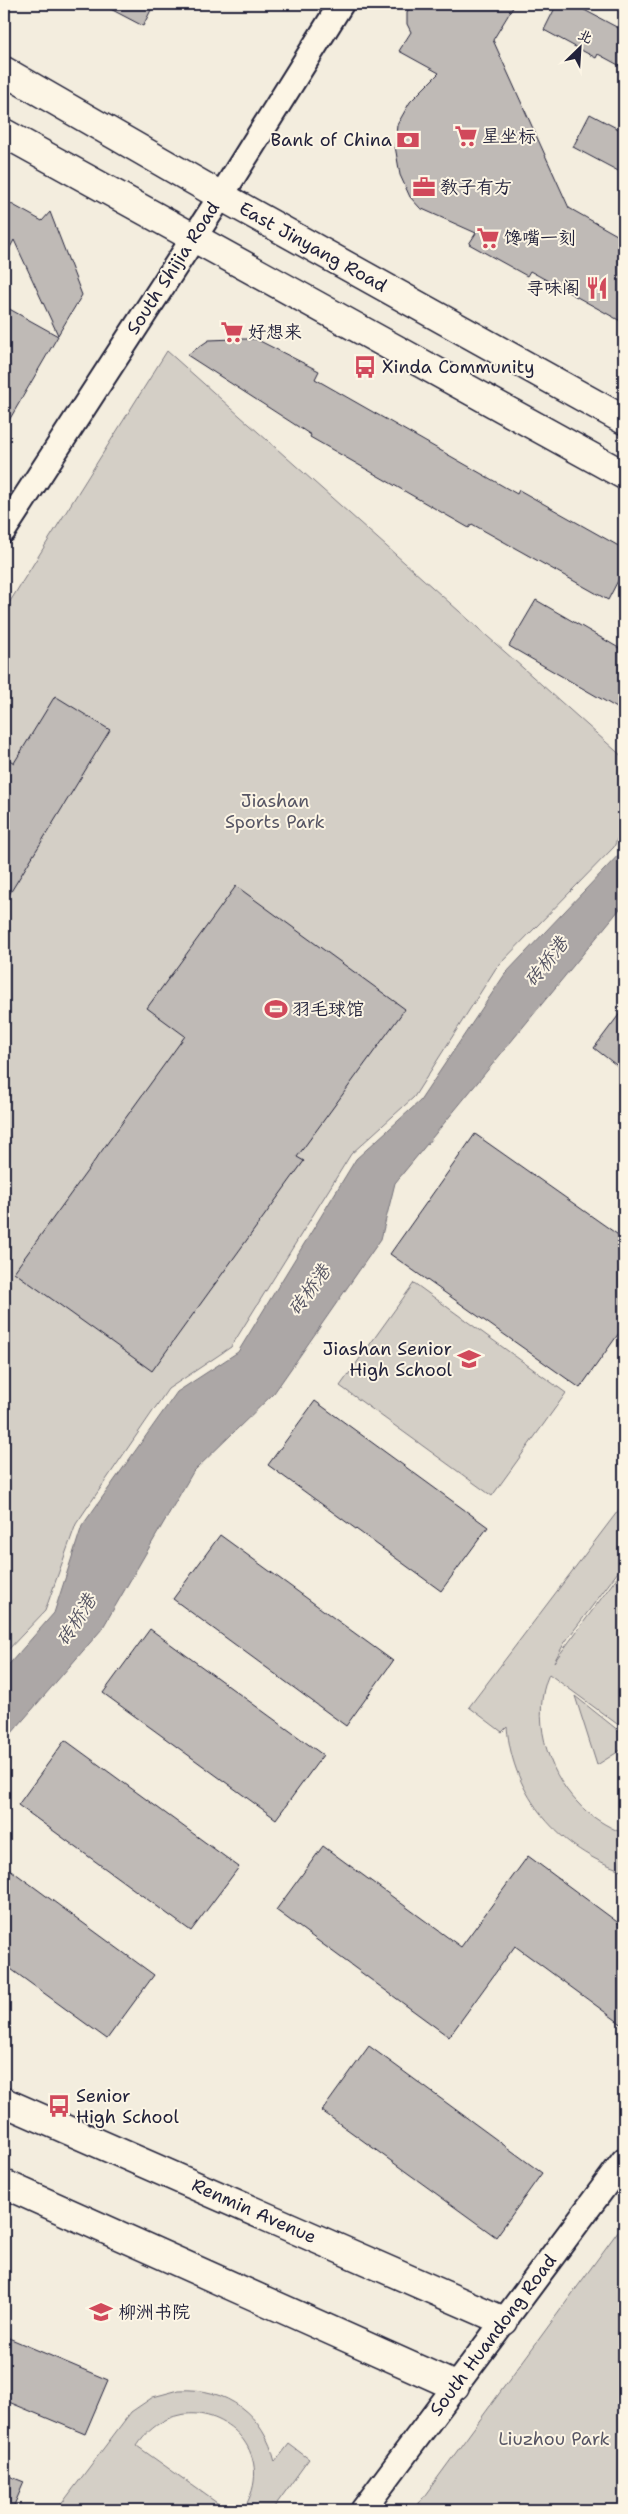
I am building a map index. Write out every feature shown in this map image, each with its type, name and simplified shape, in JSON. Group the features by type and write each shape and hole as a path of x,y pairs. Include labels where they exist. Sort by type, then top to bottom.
{"main road":[{"name":"East Jinyang Road","path":"4,71 221,196 624,420"},
{"path":"4,134 624,475"},
{"name":"Renmin Avenue","path":"4,2102 504,2321"},
{"path":"4,2184 455,2386"}],"street":[{"name":"South Shijia Road","path":"4,530 192,237 221,196 341,4"},
{"name":"South Huandong Road","path":"362,2510 624,2160"}],"green space":[{"name":"Jiashan Sports Park","path":"167,351 624,758 624,822 614,847 496,968 414,1097 351,1154 231,1347 168,1389 76,1524 45,1611 4,1654 4,611"},
{"path":"414,1283 566,1393 492,1496 340,1386"},
{"path":"624,1503 624,1564 565,1642 554,1662 624,1568 624,1729 549,1674 541,1707 545,1741 550,1758 566,1789 593,1817 624,1834 624,1871 601,1862 579,1849 543,1817 519,1776 511,1752 507,1727 502,1732 469,1707"},
{"path":"575,1696 624,1735 624,1748 597,1765"},
{"name":"Liuzhou Park","path":"624,2223 624,2510 414,2510"},
{"path":"179,2390 213,2393 241,2407 262,2430 270,2445 275,2462 289,2444 309,2459 272,2510 243,2510 254,2484 253,2460 243,2439 226,2424 204,2415 181,2415 158,2425 137,2446 227,2510 57,2510 131,2412 153,2397"}],"water":[{"name":"砖桥港","path":"624,849 624,904 395,1183 381,1239 274,1393 193,1472 102,1629 11,1734 4,1745 4,1670 54,1613 82,1526 177,1392 238,1352 356,1159 420,1101 505,974"}],"building":[{"path":"101,4 154,4 143,26"},
{"name":"星坐标","path":"411,4 515,4 493,40 569,208 624,239 624,323 530,271 527,276 469,244 476,233 420,208 410,197 400,175 395,146 397,125 410,102 439,73 399,51 411,32 407,24 407,12"},
{"path":"557,4 573,4 624,31 624,68 598,54 596,58 544,30"},
{"path":"590,114 624,132 624,174 573,147"},
{"path":"4,200 42,221 50,212 82,295 58,335 14,240 4,259"},
{"path":"4,306 58,336 4,429"},
{"path":"256,339 319,371 315,379 517,494 519,490 624,549 624,569 608,600 472,524 469,528 310,437 311,435 187,355 209,340"},
{"path":"536,600 624,651 624,712 509,646"},
{"path":"55,696 110,730 4,903 4,756 14,763"},
{"path":"236,886 405,1009 297,1157 304,1161 152,1371 14,1272 185,1036 147,1008"},
{"path":"624,1008 624,1071 594,1048"},
{"path":"475,1134 624,1239 624,1326 580,1388 390,1254"},
{"path":"315,1401 488,1527 441,1591 268,1465"},
{"path":"220,1535 393,1661 346,1726 173,1599"},
{"path":"150,1629 323,1755 276,1819 103,1693"},
{"path":"65,1740 239,1867 191,1931 18,1805"},
{"path":"323,1846 461,1947 528,1856 624,1927 624,2026 515,1946 449,2037 276,1910"},
{"path":"4,1865 154,1975 107,2039 4,1964"},
{"path":"369,2046 542,2173 496,2237 322,2111"},
{"path":"4,2336 108,2380 85,2434 4,2400"},
{"path":"4,2474 24,2482 12,2510 4,2510"}],"place":[{"name":"星坐标","path":"466,136"},
{"name":"Bank of China","path":"408,140"},
{"name":"教子有方","path":"424,187"},
{"name":"馋嘴一刻","path":"488,238"},
{"name":"寻味阁","path":"597,288"},
{"name":"好想来","path":"232,332"},
{"name":"Xinda Community","path":"365,367"},
{"name":"羽毛球馆","path":"276,1009"},
{"name":"Jiashan Senior High School","path":"469,1359"},
{"name":"Senior High School","path":"59,2106"},
{"name":"柳洲书院","path":"101,2312"}]}
